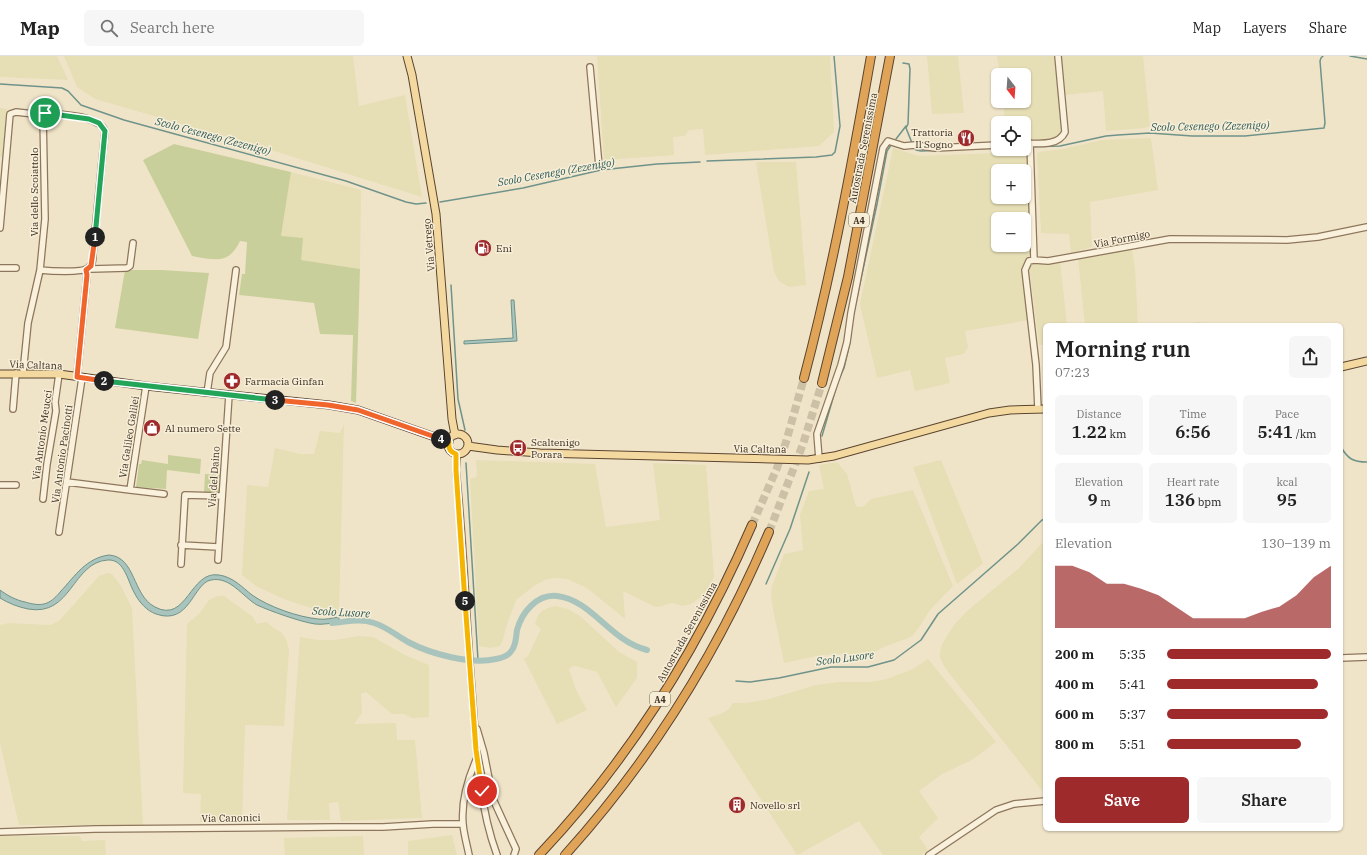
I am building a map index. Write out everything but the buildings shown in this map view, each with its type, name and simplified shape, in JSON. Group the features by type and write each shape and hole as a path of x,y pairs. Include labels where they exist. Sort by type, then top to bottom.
{"highway":[{"name":"Autostrada Serenissima","path":"804,378 818,327 830,271 871,56"},
{"name":"Autostrada Serenissima","path":"822,383 848,277 890,56"},
{"name":"Autostrada Serenissima","path":"540,855 605,777 658,703 716,603 752,525"},
{"name":"A4","path":"565,855 625,782 674,713 717,642 751,574 769,532"}],"main road":[{"name":"Via Vetrego","path":"407,56 412,75 436,214 452,419 455,435"},
{"path":"1343,367 1367,361"},
{"name":"Via Caltana","path":"0,374 59,374 146,386 328,405 358,410 449,442"},
{"name":"Via Caltana","path":"468,446 540,453 808,460 819,459 983,414 1010,410 1042,409"},
{"path":"455,435 463,436 468,442 468,446 464,452 456,454 449,448 449,442 455,435"}],"street":[{"path":"1031,146 1058,141 1063,137 1065,132 1058,56"},
{"path":"590,67 599,166"},
{"path":"0,228 9,118 12,112 43,115"},
{"name":"Via Antonio Pacinotti","path":"43,115 44,113 49,113 89,119 99,123 105,131 93,253 87,275 79,377 67,482 59,532"},
{"name":"Via dello Scoiattolo","path":"14,408 28,323 40,270 45,218 43,115"},
{"path":"819,459 817,434 842,365 883,148 888,141 899,145 935,148 991,145"},
{"path":"1029,156 1034,260 1029,261 1025,270 1042,409"},
{"name":"Via Formigo","path":"1034,260 1048,261 1170,239 1287,240 1318,237 1367,227"},
{"path":"40,270 127,268 130,266 133,243"},
{"path":"0,268 16,268"},
{"path":"207,393 210,373 226,348 236,270"},
{"name":"Via Antonio Meucci","path":"43,499 56,411 55,402 59,374"},
{"name":"Via Galileo Galilei","path":"130,490 146,386"},
{"name":"Via del Daino","path":"218,560 229,395"},
{"path":"456,454 469,665 477,758 488,830 497,855"},
{"name":"Via Galileo Galilei","path":"67,482 164,494"},
{"path":"0,484 16,486"},
{"path":"181,564 186,495 222,496"},
{"path":"182,545 218,547"},
{"path":"1343,658 1367,657"},
{"path":"474,716 484,753 493,799 516,849 514,855"},
{"path":"469,855 463,824 468,780 477,758"},
{"path":"929,855 996,810 1014,804 1043,801"},
{"name":"Via Canonici","path":"0,832 334,826 383,828 433,824 463,824"}],"shaded area":[{"path":"0,56 57,56 68,80 0,77"},
{"path":"64,56 353,56 359,106 405,95 422,197 258,146 95,99 77,87"},
{"path":"597,56 830,56 834,132 819,146 705,155 703,129 689,130 685,136 673,137 674,155 604,160"},
{"path":"927,56 958,56 964,113 932,114"},
{"path":"997,56 1055,56 1063,127 1060,136 1053,139 1031,141 1031,116 1004,116 1004,108 1031,108 1031,68 999,68"},
{"path":"1062,56 1143,56 1150,126 1144,128 1106,131 1103,91 1066,95"},
{"path":"0,108 7,109 3,157 0,157"},
{"path":"1151,138 1158,190 1090,202 1092,247 1071,253 1069,234 1041,233 1037,154 1039,152 1063,149 1102,140"},
{"path":"893,148 919,156 991,153 991,156 1027,156 1028,164 991,164 991,204 1030,204 1030,212 991,212 991,252 1030,252 1022,268 1029,320 965,331 968,347 964,354 945,358 950,383 915,391 910,370 877,378 860,304"},
{"path":"756,162 796,162 806,285 789,287 779,281 776,276"},
{"path":"291,172 361,190 360,269 301,260 281,236"},
{"path":"1031,228 1032,247 1031,250"},
{"path":"1132,249 1135,269 1138,323 1085,323 1078,258"},
{"path":"1060,261 1067,323 1043,323 1043,345 1039,345 1029,266"},
{"path":"344,424 339,611 320,611 284,599 256,586 242,575 247,485 268,487 275,448 300,454 314,454 320,431 340,433"},
{"path":"476,460 595,464 606,527 660,520 653,463 706,465 714,577 705,594 691,604 683,606 672,603 658,607 623,591 625,619 587,588 567,579 554,578 545,580 534,586 516,600 500,646 490,648 479,646 470,479 476,477"},
{"path":"941,460 983,563 957,584 913,467"},
{"path":"837,462 847,474 856,506 858,507 864,506 871,499 913,490 953,586 930,610 912,636 906,639 872,653 859,655 836,654 816,656 784,663 773,609 771,595 772,586 784,554 803,550 800,515 809,491 824,489 819,465"},
{"path":"1043,542 1043,792 946,669 940,658 942,644 954,625 966,612 1018,569"},
{"path":"108,573 112,574 121,586 132,608 143,825 19,825 0,743 0,625 9,623 50,625 59,621 99,576"},
{"path":"218,596 224,596 252,616 257,624 266,622 281,632 287,641 289,650 284,726 245,725 242,823 200,822 201,794 183,793 187,624 199,614 209,600"},
{"path":"555,606 568,609 580,616 619,652 637,662 637,678 616,707 597,672 575,666 571,667 569,669 576,690 587,710 557,724 524,659 528,656 541,629 535,624 538,615 542,611"},
{"path":"359,636 373,637 407,656 429,665 429,717 412,718 404,714 392,714 366,692 361,694 362,713 354,724 396,723 397,740 415,740 422,818 341,821 338,802 329,803 330,820 287,820 300,637 318,640 335,640"},
{"path":"928,659 996,742 972,760 942,774 919,791 938,818 919,837 928,850 921,855 883,855 859,821 797,855 708,718 723,713 729,709 733,703 746,703 769,699 816,685 840,682 871,682 887,679 913,669"},
{"path":"452,835 457,855 408,855 408,841"},
{"path":"0,836 80,836 82,841 105,840 106,855 0,855"},
{"path":"363,836 364,855 285,855 284,838"}],"green space":[{"path":"174,144 291,172 281,236 303,238 301,260 360,269 356,403 351,401 353,335 320,334 314,303 239,295 242,274 245,274 247,242 240,241 236,249 231,254 220,259 207,259 192,256 143,160"},
{"path":"125,270 162,270 209,273 198,339 115,328"},
{"path":"168,455 201,459 200,474 167,470 166,489 136,487 139,464 141,464 142,460 168,464"},
{"path":"205,474 221,475 221,478 216,478 215,487 220,488 219,494 204,493"}],"water":[{"path":"511,300 514,300 517,341 464,344 464,341 513,338"},
{"path":"109,555 118,557 124,562 142,594 155,607 166,610 174,608 182,603 201,580 209,576 219,575 233,580 252,595 275,607 293,614 310,618 323,619 339,617 339,622 315,624 277,613 257,605 230,584 218,580 211,580 205,583 190,603 176,614 167,616 156,614 146,608 139,600 122,567 114,561 108,560 96,563 86,570 63,598 54,605 43,609 24,608 13,605 0,598 0,590 12,598 22,601 36,604 47,603 51,601 87,564"}],"waterway":[{"name":"Scolo Cesenego (Zezenigo)","path":"707,161 816,157 832,155 835,152 840,126 834,56"},
{"name":"Scolo Cesenego (Zezenigo)","path":"1031,147 1060,146 1106,136 1118,135 1150,133 1192,136 1245,136 1324,128 1325,123 1320,61 1323,56"},
{"name":"Scolo Cesenego (Zezenigo)","path":"1350,56 1367,59"},
{"name":"Scolo Cesenego (Zezenigo)","path":"903,63 909,64 910,69 908,124 906,128 912,143"},
{"name":"Scolo Cesenego (Zezenigo)","path":"0,84 62,88 68,91 81,105 124,120 346,181 406,202 416,204 426,203"},
{"path":"896,139 906,126"},
{"path":"853,316 887,151 891,145"},
{"name":"Scolo Cesenego (Zezenigo)","path":"914,147 916,150 921,151 991,148"},
{"name":"Scolo Cesenego (Zezenigo)","path":"440,202 523,188 601,170 657,164 700,162"},
{"path":"451,285 458,399 465,430"},
{"path":"822,436 838,381 844,368 851,332"},
{"name":"Scolo Lusore","path":"1343,450 1351,459 1367,462"},
{"path":"466,463 478,660"},
{"path":"766,584 790,529 809,472"},
{"name":"Scolo Lusore","path":"736,681 750,682 779,678 831,667 868,667 894,660 921,640 938,614 1018,544 1043,520"},
{"name":"Scolo Lusore","path":"332,623 353,621 369,622 379,625 408,642 428,651 475,661 486,660 501,658 509,654 516,641 519,623 531,606 543,598 557,596 569,599 581,605 622,638 647,650"}],"tunnel":[{"path":"752,525 777,468 804,378"},
{"path":"769,532 803,444 822,383"}],"place":[{"name":"Trattoria Il Sogno","path":"966,138"},
{"name":"Eni","path":"483,248"},
{"name":"Farmacia Ginfan","path":"232,381"},
{"name":"Al numero Sette","path":"152,428"},
{"name":"Scaltenigo Porara","path":"518,448"},
{"name":"Novello srl","path":"737,805"}],"route":[{"path":"45,113 89,119 99,123 105,131 93,253 91,266 86,270 87,275 77,377 216,394 328,405 358,410 449,442 449,448 456,454 469,665 476,750 482,791"}]}
